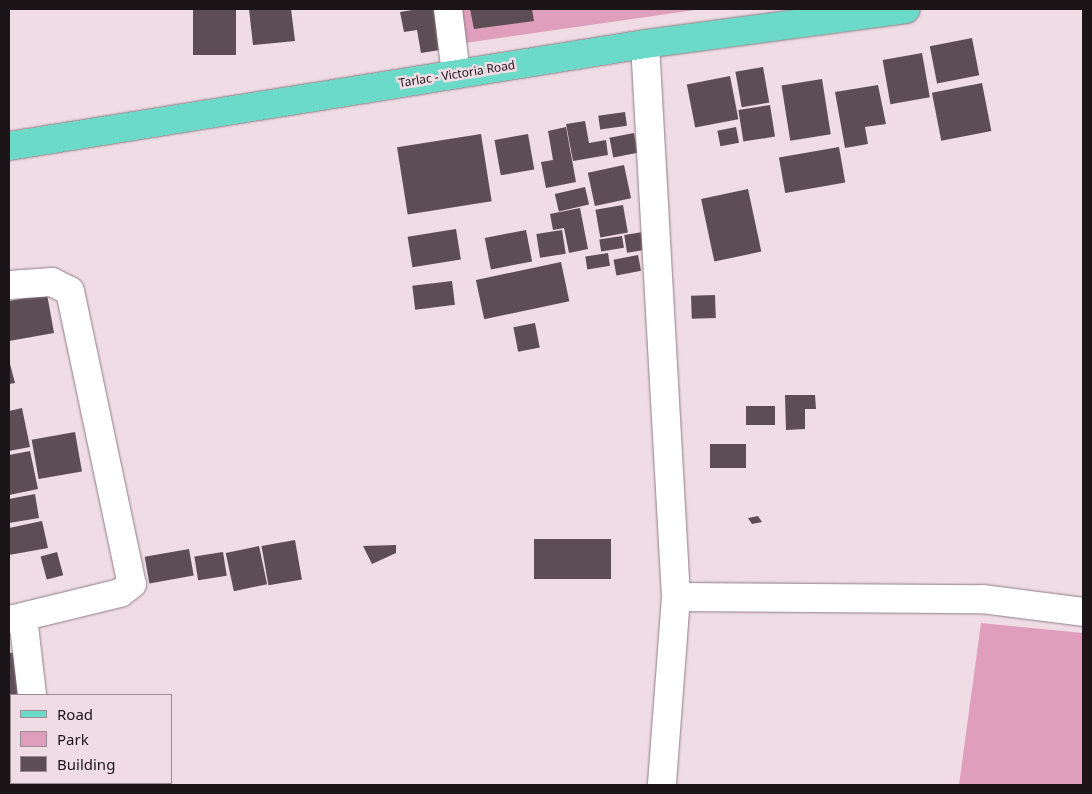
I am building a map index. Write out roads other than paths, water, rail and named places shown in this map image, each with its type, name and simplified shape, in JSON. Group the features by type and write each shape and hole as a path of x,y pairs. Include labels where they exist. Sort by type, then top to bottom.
{"main road":[{"name":"Tarlac - Victoria Road","path":"9,146 645,44 906,9"}],"street":[{"path":"448,9 456,74"},
{"path":"645,44 676,597 662,785"},
{"path":"9,285 52,282 70,291 132,572 132,584 120,593 16,618 32,694"},
{"path":"676,597 982,599 1083,612"}]}
